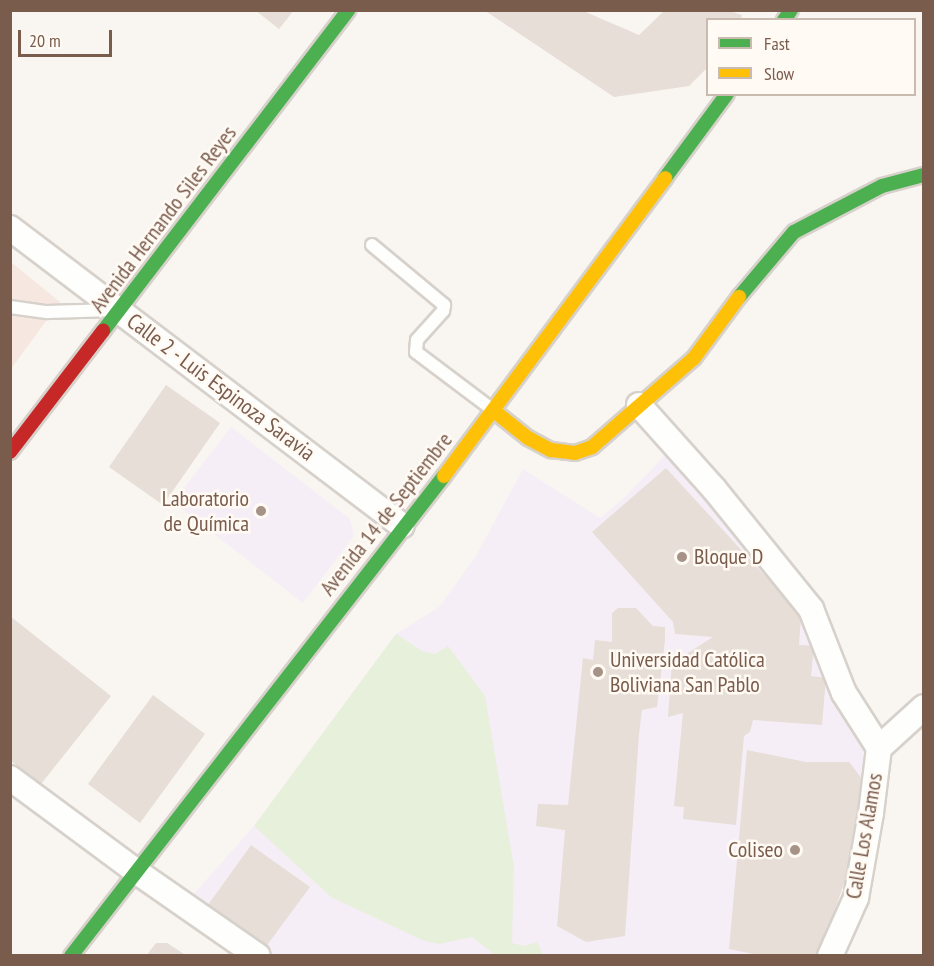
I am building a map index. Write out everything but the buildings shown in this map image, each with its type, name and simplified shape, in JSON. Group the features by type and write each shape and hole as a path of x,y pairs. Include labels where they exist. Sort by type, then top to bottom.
{"main road":[{"name":"Avenida Hernando Siles Reyes","path":"10,452 121,310 348,10"},
{"name":"Avenida 14 de Septiembre","path":"71,956 402,526 494,411 726,96"},
{"path":"494,411 540,446 564,453 575,453 592,447 694,358 743,291 794,232 882,186 924,175"}],"street":[{"name":"Calle 2 - Luis Espinoza Saravia","path":"10,228 121,310 402,526"},
{"path":"639,405 715,490 811,609 844,693 879,748 924,707"},
{"name":"Calle Los Alamos","path":"830,956 856,898 871,813 879,748"},
{"path":"10,778 137,872 258,956"}],"lane":[{"path":"372,245 444,305 443,311 417,340 416,352 494,411"},
{"path":"10,307 47,312 121,310"}],"shaded area":[{"path":"11,262 60,302 11,369"},
{"name":"Laboratorio de Química","path":"231,427 350,519 354,536 303,603 173,502"},
{"name":"Universidad Católica Boliviana San Pablo","path":"668,452 801,605 861,730 866,784 816,955 267,955 190,898 254,826 396,634 439,607 476,556 523,469 600,518 623,499"}],"green space":[{"path":"396,634 422,651 435,654 448,646 485,696 514,867 512,943 524,946 537,942 543,955 495,955 472,937 439,944 422,940 331,897 254,826"}],"traffic: fast":[{"path":"103,331 348,10"},
{"path":"785,18 791,10"},
{"path":"665,178 726,96"},
{"path":"739,297 794,232 882,186 924,175"},
{"path":"71,956 444,476"}],"traffic: slow":[{"path":"444,476 665,178"},
{"path":"494,411 528,438 551,450 575,453 592,447 694,358 739,297"}],"traffic: jam":[{"path":"10,452 103,331"}],"place":[{"name":"Laboratorio de Química","path":"261,511"},
{"name":"Bloque D","path":"682,557"},
{"name":"Universidad Católica Boliviana San Pablo","path":"598,672"},
{"name":"Coliseo","path":"795,850"}]}
